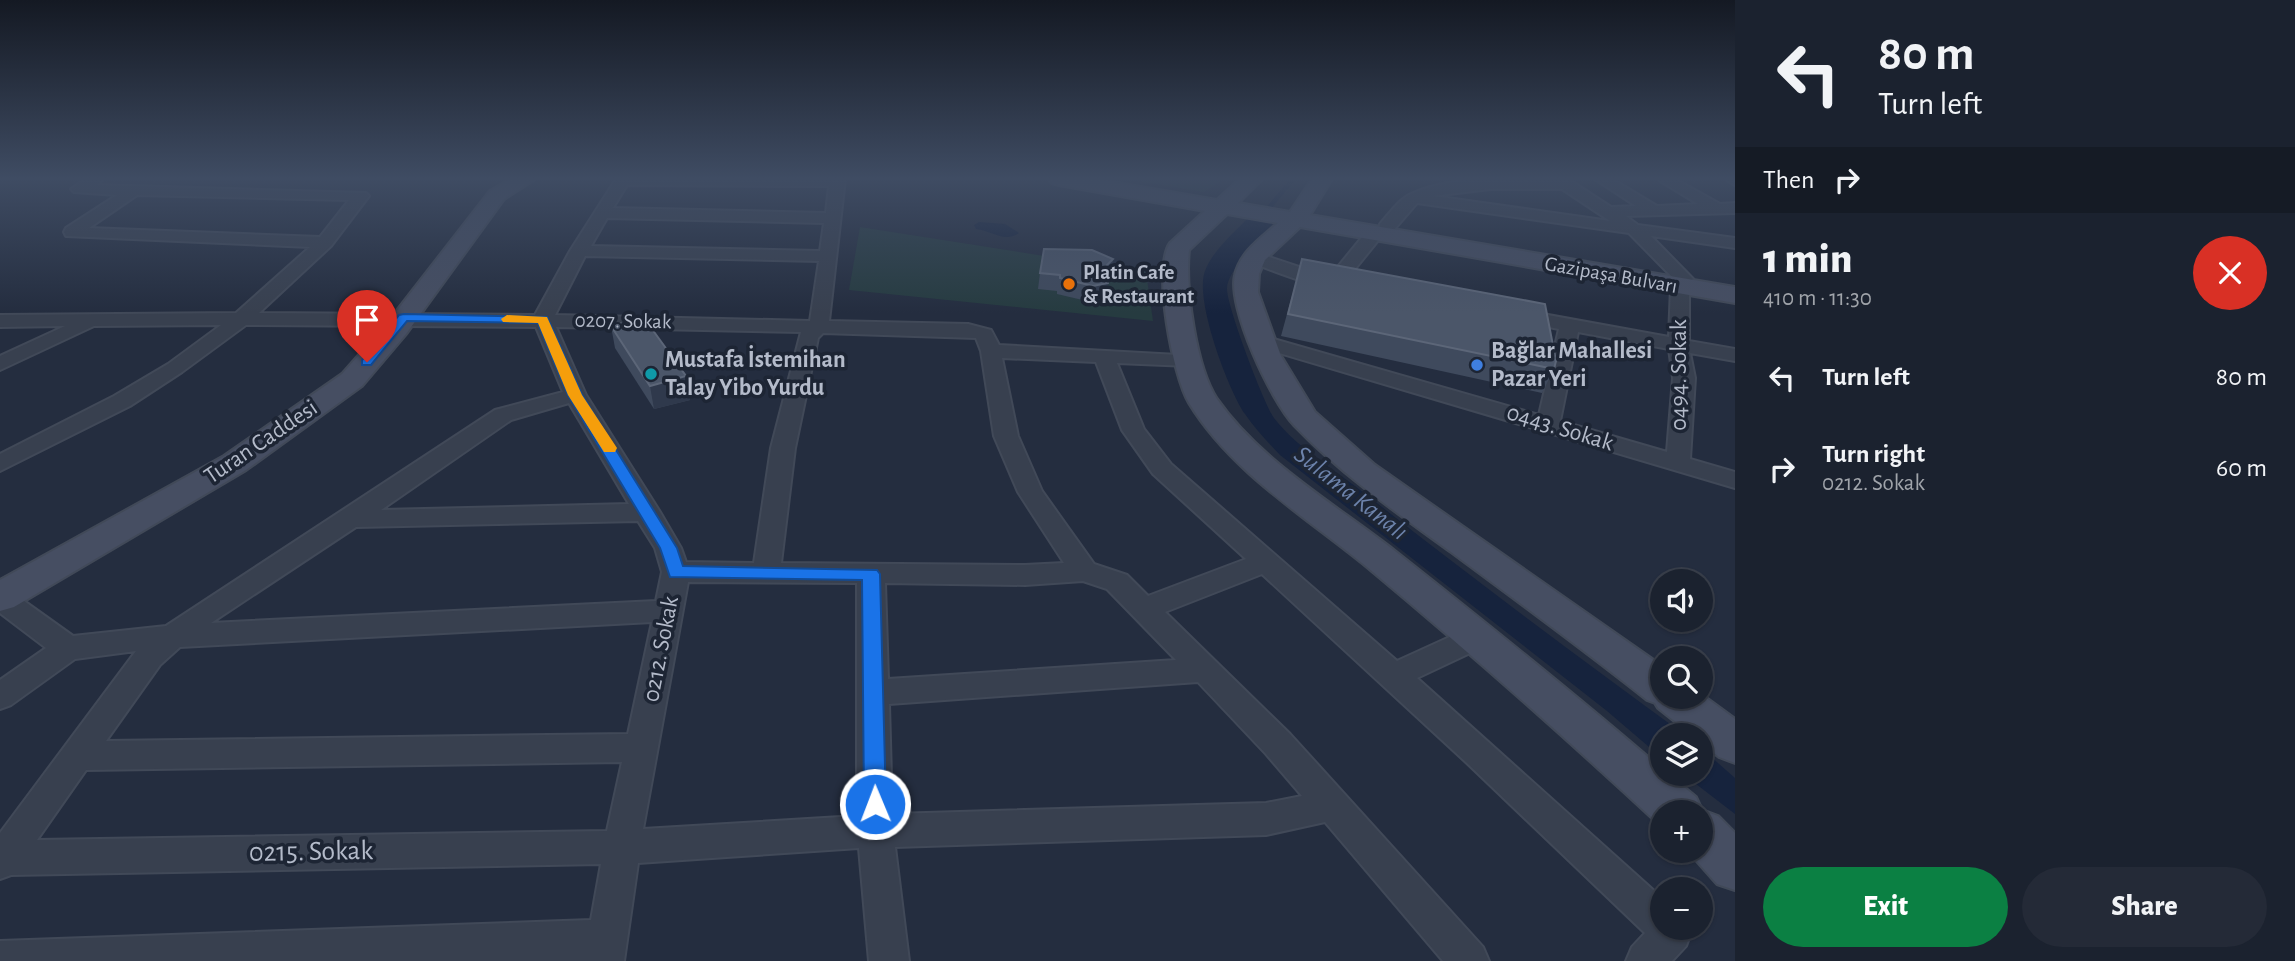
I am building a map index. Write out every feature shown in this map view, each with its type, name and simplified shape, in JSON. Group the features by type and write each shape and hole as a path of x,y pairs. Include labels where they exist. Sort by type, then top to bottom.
{"street":[{"path":"84,224 72,232 325,242"},
{"path":"0,464 122,401 175,368 239,321 325,242 339,224"},
{"name":"Turan Caddesi","path":"0,597 235,463 352,380 404,318 471,224"},
{"path":"543,319 595,224"},
{"path":"766,573 786,435 808,337 819,325 833,224"},
{"path":"1209,224 1178,248 1175,271 1182,342 1202,400 1247,454 1381,559 1665,800"},
{"path":"1282,224 1254,257 1247,274 1245,292 1262,342 1289,397 1303,417 1363,472 1650,679"},
{"name":"Gazipaşa Bulvarı","path":"1339,224 1682,283 1735,295"},
{"path":"1336,281 1387,224"},
{"path":"1597,224 1730,242"},
{"path":"1626,224 1634,229 1682,283"},
{"path":"579,251 829,256"},
{"path":"1254,257 1304,275 1362,286"},
{"name":"Gazipaşa Bulvarı","path":"1682,283 1735,288"},
{"name":"0494. Sokak","path":"1678,463 1684,378 1679,346 1682,283"},
{"path":"1492,311 1735,355"},
{"name":"0207. Sokak","path":"0,321 404,318 819,325 968,330 987,342 1104,356 1189,360"},
{"name":"0212. Sokak","path":"543,319 575,395 668,548 676,572 622,847 605,950"},
{"path":"0,364 93,320"},
{"path":"1548,424 1570,326"},
{"path":"987,342 1006,436 1030,492 1084,571"},
{"name":"0443. Sokak","path":"1262,342 1735,480"},
{"path":"1104,356 1133,430 1162,469 1650,912"},
{"path":"1,859 149,657 186,625 350,519 503,415 575,395"},
{"path":"350,519 647,512"},
{"path":"1144,609 1265,562"},
{"path":"676,572 1024,575 1084,571 1117,582 1278,744 1469,961"},
{"path":"871,574 875,831 889,961"},
{"path":"0,597 68,648"},
{"path":"0,696 68,648 173,636 668,611"},
{"path":"1393,676 1475,638"},
{"path":"873,693 1205,670"},
{"path":"1690,709 1735,744"},
{"path":"77,757 641,748"},
{"name":"0215. Sokak","path":"1,859 622,847 875,831 1266,819 1333,805"},
{"path":"1713,844 1735,867"},
{"path":"1646,961 1665,940"},
{"path":"0,961 605,950"}],"green space":[{"path":"860,227 1146,272 1153,321 849,290"}],"water":[{"path":"1005,224 1019,233 1008,237 976,229 974,225"},
{"name":"Sulama Kanalı","path":"1242,224 1272,224 1232,273 1227,289 1247,355 1274,418 1319,460 1669,723 1650,723 1650,748 1607,711 1280,455 1262,435 1238,402 1214,344 1204,302 1203,284 1205,271 1213,256"},
{"path":"1713,759 1735,778 1735,814 1699,786 1713,786"}],"building":[{"path":"1044,249 1092,250 1113,259 1106,266 1108,283 1093,286 1060,278 1060,275 1040,273"},
{"path":"1302,259 1545,304 1556,361 1554,369 1288,314"},
{"path":"644,318 686,376 650,386 611,326"}],"slow traffic":[{"path":"507,319 543,319 575,395 610,448"}],"place":[{"name":"Platin Cafe & Restaurant","path":"1069,284"},
{"name":"Bağlar Mahallesi Pazar Yeri","path":"1477,365"},
{"name":"Mustafa İstemihan Talay Yibo Yurdu","path":"651,374"}],"route":[{"path":"367,362 404,318 543,319 575,395 668,548 676,572 871,574 875,804"}]}
